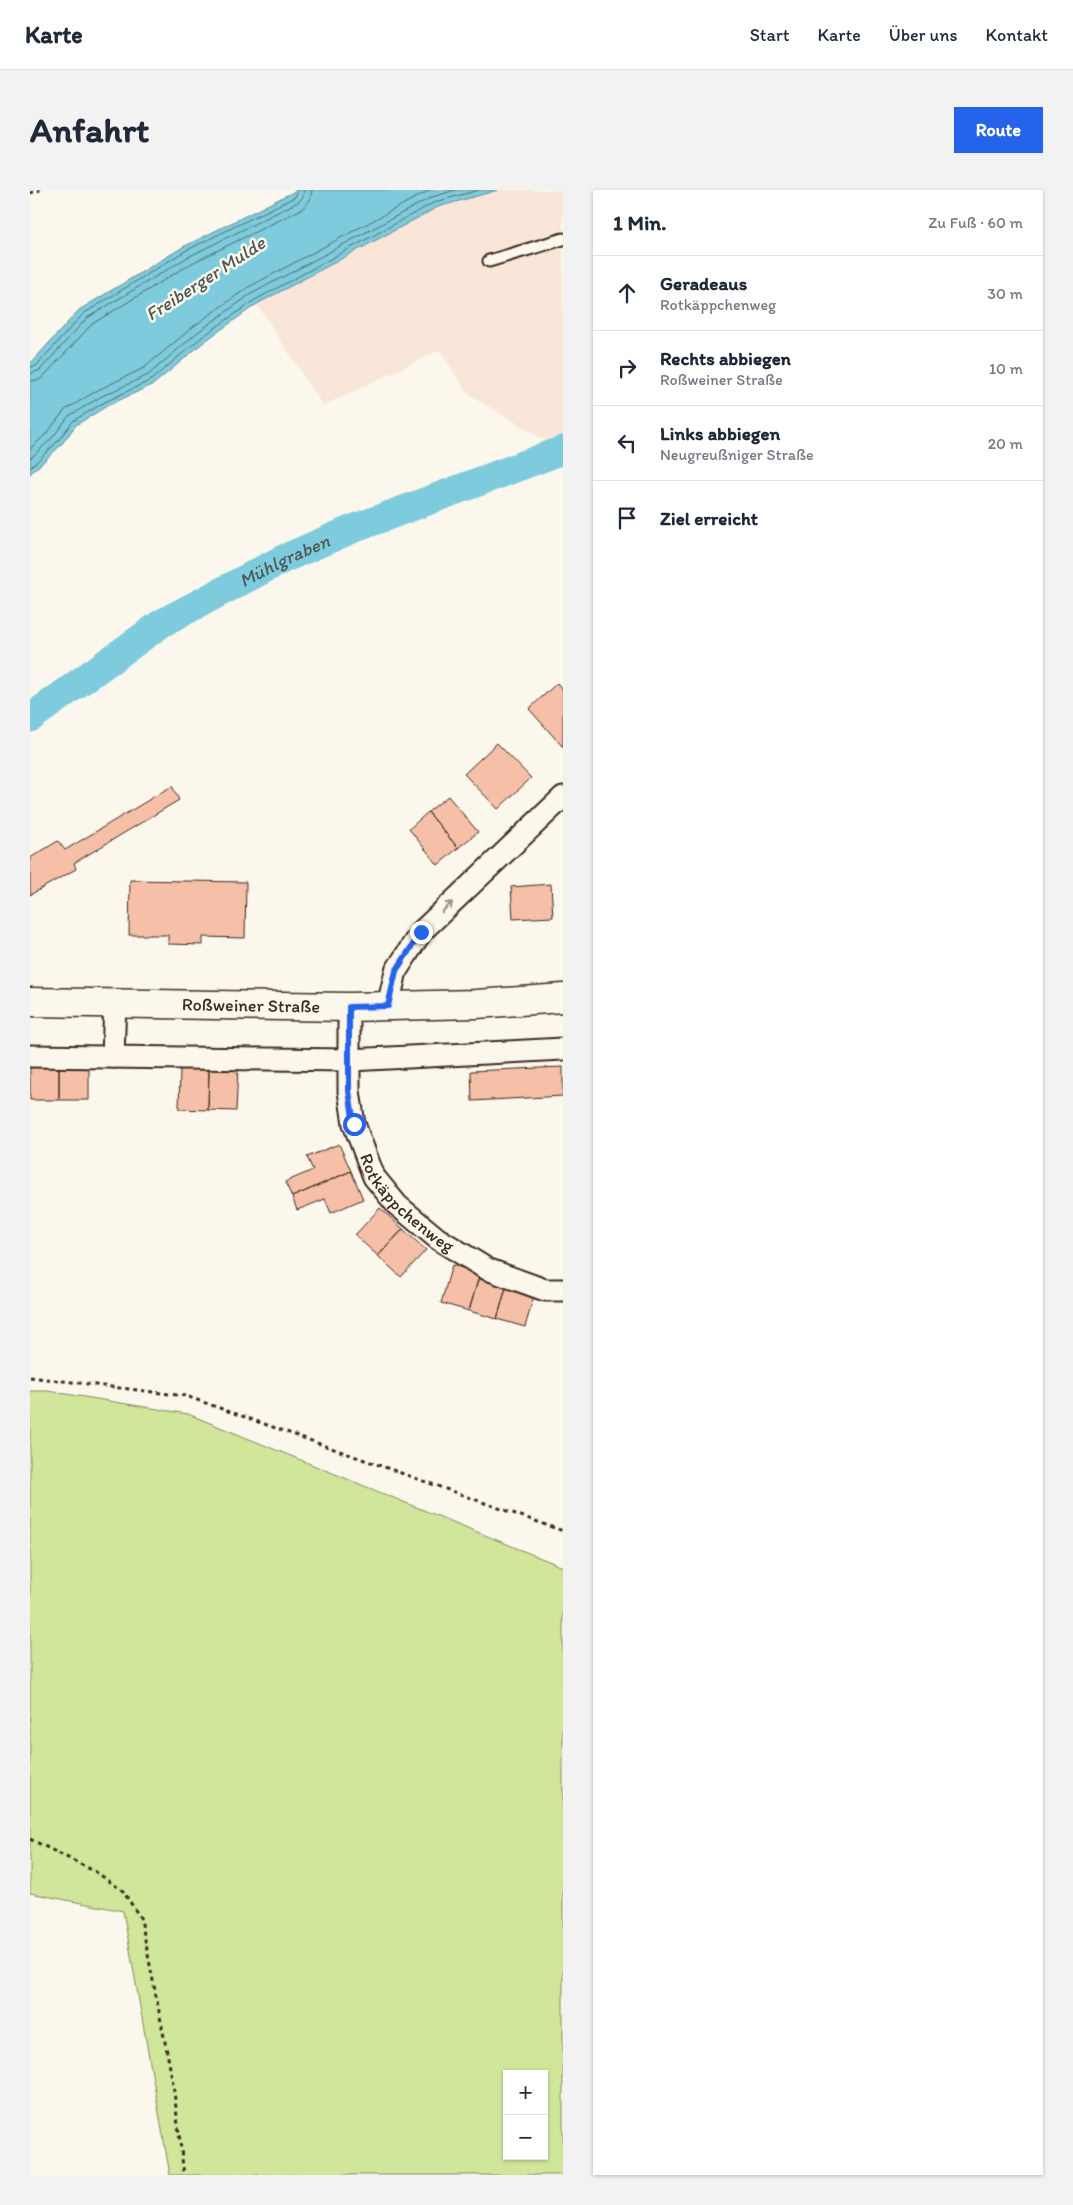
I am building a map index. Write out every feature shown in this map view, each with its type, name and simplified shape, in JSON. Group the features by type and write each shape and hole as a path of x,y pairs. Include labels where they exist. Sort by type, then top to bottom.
{"main road":[{"name":"Roßweiner Straße","path":"30,1002 349,1007 476,1004 563,998"}],"street":[{"path":"388,1006 396,971 421,932 563,797"},
{"path":"112,1057 115,1002"},
{"name":"Rotkäppchenweg","path":"349,1007 349,1091 354,1124 374,1177 397,1205 438,1240 487,1269 545,1290 563,1290"},
{"path":"30,1056 350,1060 563,1049"}],"lane":[{"path":"489,261 563,239"}],"path":[{"path":"30,193 40,190"},
{"path":"30,1377 186,1396 563,1531"},
{"path":"30,1839 96,1872 124,1891 141,1919 173,2083 184,2175"}],"shaded area":[{"path":"498,190 563,190 563,441 551,444 467,393 440,350 323,406 257,304 438,207"}],"green space":[{"path":"30,1391 48,1391 188,1414 563,1567 563,2175 170,2175 123,1911 30,1893"}],"water":[{"name":"Freiberger Mulde","path":"297,190 498,190 438,207 257,304 205,341 154,384 107,406 76,425 61,445 30,474 30,364 79,310 183,247"}],"building":[{"path":"557,683 563,690 563,747 529,709"},
{"path":"497,743 531,778 498,809 464,774"},
{"path":"172,786 179,800 74,863 76,869 30,895 30,858 58,841 65,850"},
{"path":"448,796 478,832 458,848 428,812"},
{"path":"428,812 458,848 438,865 409,829"},
{"path":"130,880 246,882 245,938 203,937 203,945 168,944 168,935 129,935"},
{"path":"551,884 553,917 513,919 511,887"},
{"path":"30,1064 59,1064 59,1100 30,1100"},
{"path":"59,1064 89,1064 89,1100 59,1100"},
{"path":"563,1067 563,1096 472,1101 471,1071"},
{"path":"180,1068 209,1069 208,1110 179,1109"},
{"path":"209,1069 238,1069 236,1111 208,1110"},
{"path":"339,1144 351,1171 292,1197 285,1182 313,1170 307,1157"},
{"path":"351,1171 363,1199 331,1213 325,1199 297,1210 292,1197"},
{"path":"380,1208 403,1229 378,1256 355,1235"},
{"path":"403,1229 426,1250 401,1277 378,1256"},
{"path":"452,1265 480,1273 469,1311 441,1303"},
{"path":"480,1273 508,1281 497,1319 469,1311"},
{"path":"508,1281 536,1289 525,1327 497,1319"}],"waterway":[{"name":"Mühlgraben","path":"30,718 162,623 283,559 350,530 563,450"}],"route":[{"path":"354,1124 349,1091 349,1007 388,1006 396,971 421,932"}]}
